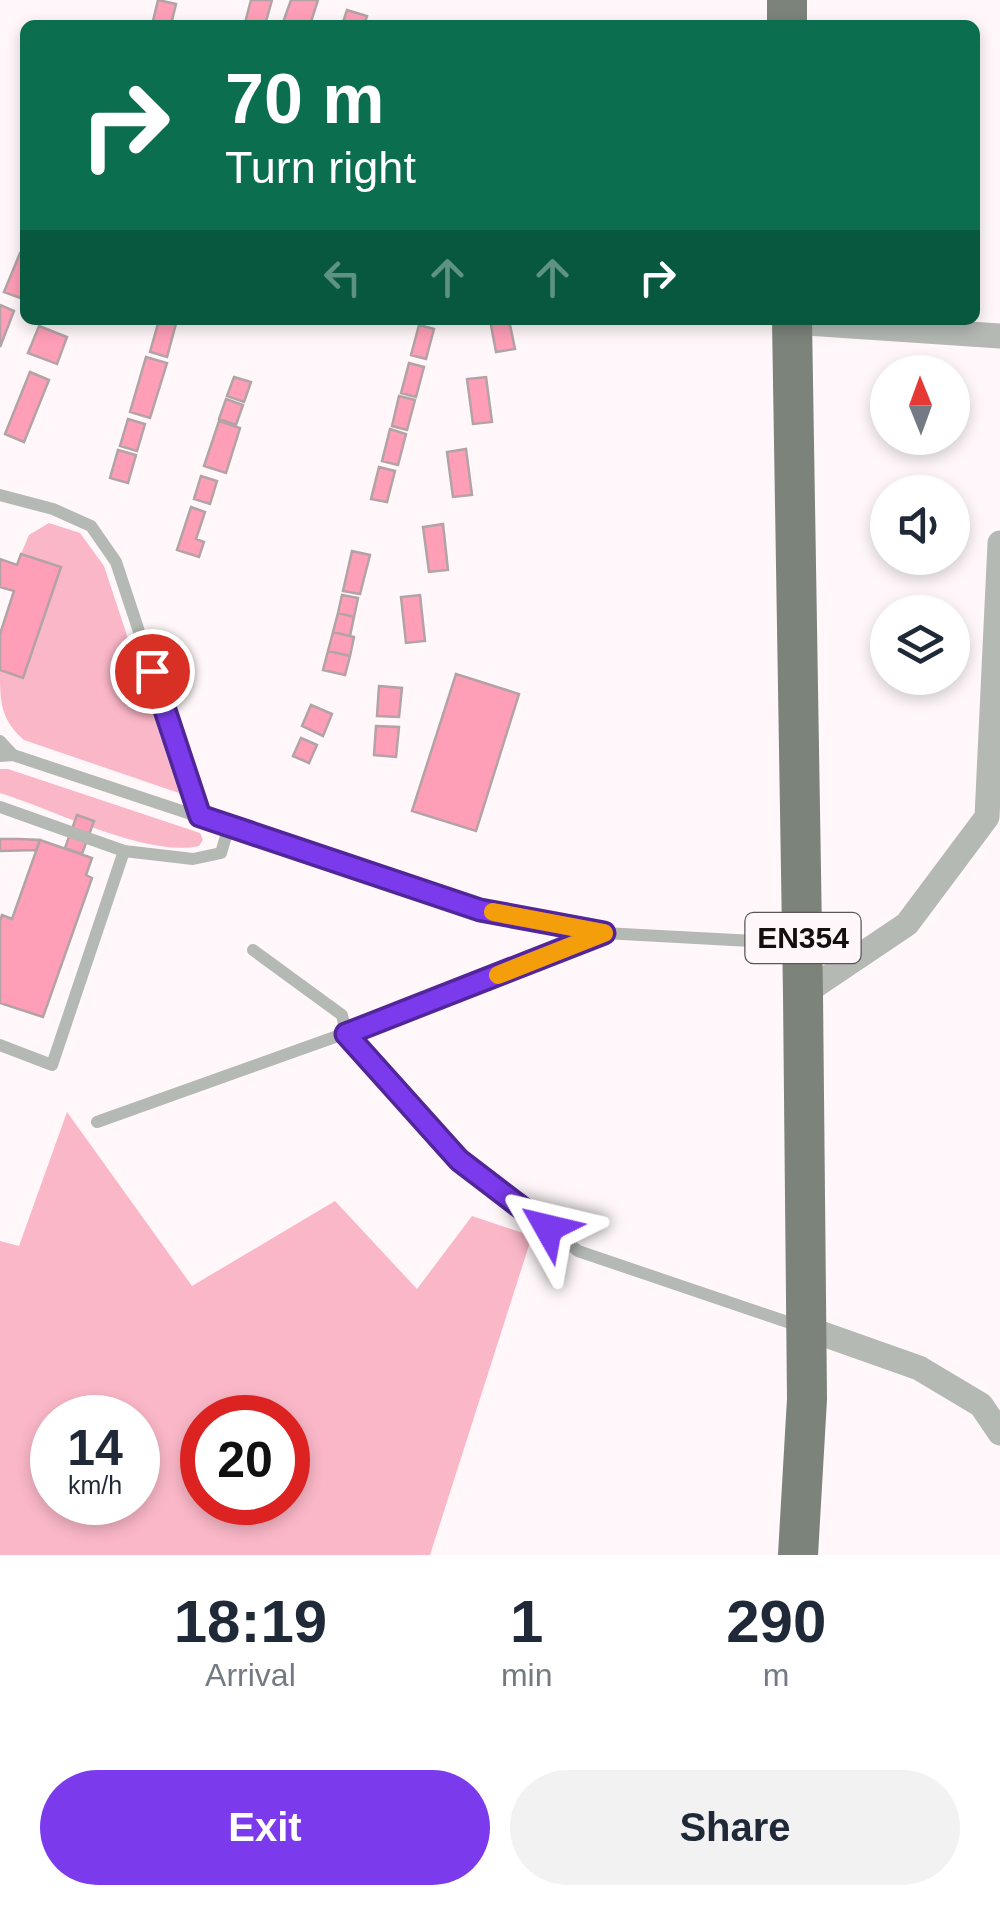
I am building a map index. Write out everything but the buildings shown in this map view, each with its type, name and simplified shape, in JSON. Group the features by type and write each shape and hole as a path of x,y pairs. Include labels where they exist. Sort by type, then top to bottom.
{"main road":[{"name":"EN354","path":"792,325 807,1399 798,1555"}],"street":[{"path":"847,325 1000,336"},
{"path":"804,994 907,924 993,817 1000,543"},
{"path":"806,1328 919,1368 990,1400 1000,1433"}],"lane":[{"path":"0,494 90,526 116,562 200,816"},
{"path":"0,741 6,756 480,910 604,933 770,942"},
{"path":"0,807 124,851 192,858 221,853 229,826"},
{"path":"0,1046 52,1066 124,851"},
{"path":"96,1122 346,1034 604,933"},
{"path":"253,950 342,1015 346,1034 459,1160 578,1250 806,1328"}],"shaded area":[{"path":"49,523 80,533 104,566 179,793 24,740 6,717 0,670 23,677 61,568 21,554 29,535"},
{"path":"0,769 200,833 203,840 199,846 178,848 100,830 0,793"},
{"path":"67,1112 192,1286 335,1201 417,1289 472,1216 532,1236 430,1555 0,1555 0,1241 19,1246"}],"slow traffic":[{"path":"493,912 604,933 498,975"}],"route":[{"path":"152,671 200,816 480,910 604,933 346,1034 459,1160 548,1228"}]}
